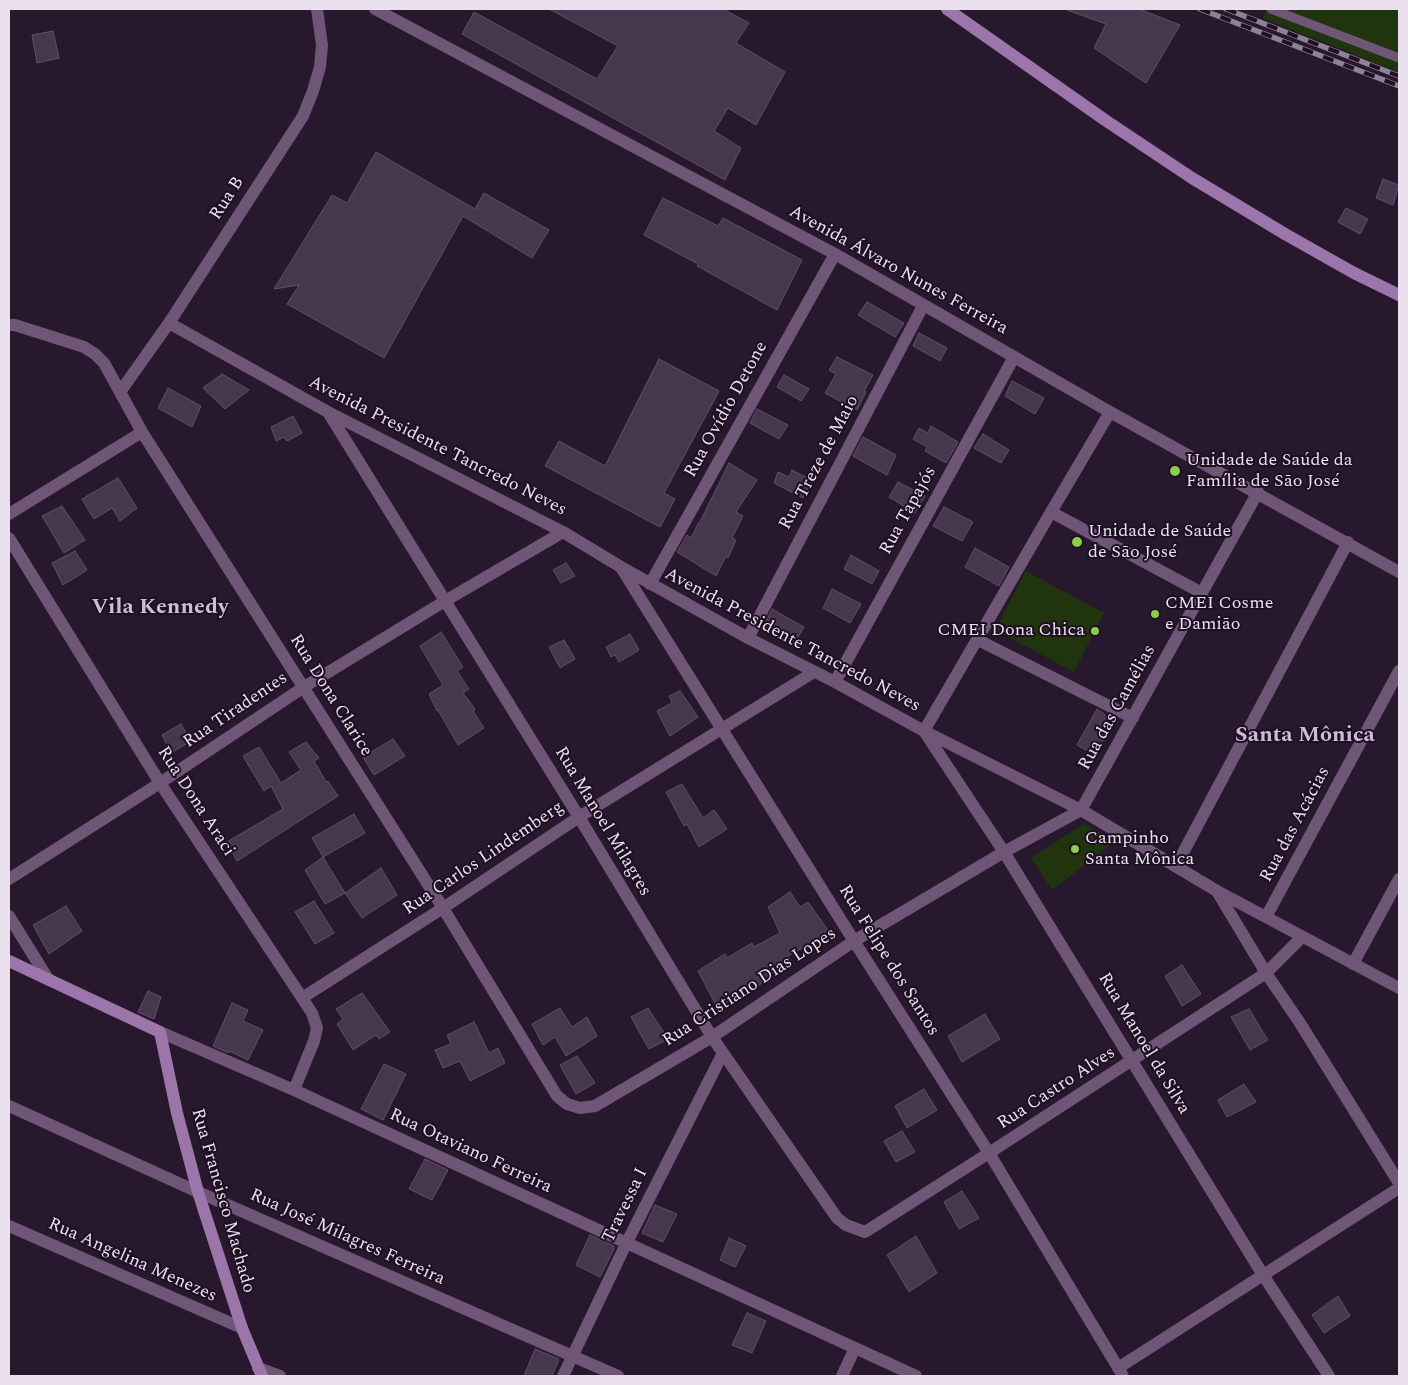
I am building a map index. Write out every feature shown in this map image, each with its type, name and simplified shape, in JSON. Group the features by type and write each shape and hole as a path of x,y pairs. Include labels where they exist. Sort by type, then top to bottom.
{"street":[{"name":"Rua B","path":"120,392 169,323 303,116 320,67 322,45 317,9"},
{"name":"Avenida Álvaro Nunes Ferreira","path":"375,9 835,254 1110,412 1258,492 1399,572"},
{"path":"947,9 1105,120 1192,178 1354,273 1399,295"},
{"name":"Rua Ovídio Detone","path":"650,584 835,254"},
{"name":"Rua Treze de Maio","path":"748,638 923,306"},
{"name":"Avenida Presidente Tancredo Neves","path":"169,323 328,412 563,532 650,584 748,638 835,682 924,731 1081,810 1217,891 1399,988"},
{"name":"Rua Dona Clarice","path":"12,325 84,347 104,363 142,432 443,908 557,1096 568,1104 580,1108 595,1106"},
{"name":"Rua Tapajós","path":"835,682 1014,357"},
{"name":"Rua Manoel Milagres","path":"328,412 579,817 712,1037 837,1218 854,1229 865,1232"},
{"path":"924,731 1110,412"},
{"path":"9,514 142,432"},
{"name":"Rua das Camélias","path":"1081,810 1258,492"},
{"path":"1051,512 1202,593"},
{"name":"Rua Tiradentes","path":"9,879 304,687 563,532"},
{"name":"Rua Dona Araci","path":"9,538 160,782 312,1013 316,1028 314,1041 294,1090"},
{"path":"1176,866 1348,542"},
{"name":"Rua Felipe dos Santos","path":"621,567 854,941 990,1153 1121,1372"},
{"path":"978,640 1133,718"},
{"name":"Rua das Acácias","path":"1266,918 1399,670"},
{"name":"Rua Carlos Lindemberg","path":"302,998 443,908 579,817 723,730 814,672"},
{"name":"Rua Manoel da Silva","path":"924,731 1004,852 1264,1275 1329,1376"},
{"name":"Rua Cristiano Dias Lopes","path":"595,1106 712,1037 854,941 1004,852 1081,810"},
{"path":"1353,964 1399,879"},
{"path":"1217,891 1266,973 1300,1022 1399,1183"},
{"path":"9,916 48,979"},
{"name":"Rua Castro Alves","path":"865,1232 1266,973 1302,937"},
{"name":"Rua Otaviano Ferreira","path":"9,961 160,1032 294,1090 916,1376"},
{"name":"Rua Francisco Machado","path":"160,1032 177,1113 198,1192 242,1328 260,1372"},
{"name":"Travessa I","path":"563,1376 626,1244 723,1053"},
{"name":"Rua José Milagres Ferreira","path":"9,1106 198,1192 618,1376"},
{"path":"1121,1372 1264,1275 1399,1188"},
{"name":"Rua Angelina Menezes","path":"9,1226 242,1328"},
{"path":"842,1376 855,1348"},
{"path":"260,1372 280,1376"}],"lane":[{"path":"1271,9 1399,58"}],"green space":[{"path":"1266,9 1399,9 1399,72 1262,18"},
{"path":"1026,571 1104,613 1074,672 995,630"},
{"name":"Campinho Santa Mônica","path":"1084,824 1116,841 1052,890 1031,858"}],"building":[{"path":"549,9 723,9 749,23 736,43 785,72 756,125 728,108 714,131 741,148 725,180 462,34 474,12 597,79 618,46"},
{"path":"1067,9 1139,9 1180,25 1146,83 1094,48 1106,24"},
{"path":"53,31 59,58 37,63 32,35"},
{"path":"376,152 475,209 484,193 549,230 532,258 463,216 384,358 287,304 299,285 274,289 332,195 347,203"},
{"path":"1383,179 1399,185 1393,205 1376,198"},
{"path":"663,198 718,226 723,218 802,260 777,310 644,235"},
{"path":"1346,208 1368,219 1360,234 1338,222"},
{"path":"867,302 904,323 895,337 858,315"},
{"path":"919,333 947,348 940,361 913,346"},
{"path":"837,357 873,375 864,391 866,392 857,410 825,393 836,374 829,370"},
{"path":"659,359 719,391 664,493 675,499 660,527 545,466 559,441 605,466"},
{"path":"222,374 249,390 225,409 203,388"},
{"path":"784,375 809,389 801,401 777,387"},
{"path":"1012,381 1044,398 1035,414 1005,396"},
{"path":"168,388 201,406 192,427 158,408"},
{"path":"757,409 788,425 779,439 750,423"},
{"path":"293,416 302,433 287,441 284,437 276,441 271,427"},
{"path":"931,426 958,442 946,463 925,451 927,447 913,439 919,428 928,433"},
{"path":"983,434 1009,450 1001,463 974,448"},
{"path":"863,437 896,455 887,475 853,456"},
{"path":"729,463 757,480 736,512 743,516 732,538 736,540 728,558 726,556 716,576 677,552 687,535 691,538"},
{"path":"792,470 813,481 803,498 774,483 778,472 789,477"},
{"path":"118,478 137,508 120,521 112,508 94,519 82,499"},
{"path":"898,482 925,496 915,513 889,497"},
{"path":"62,506 85,540 64,553 42,516"},
{"path":"944,507 973,522 962,541 933,526"},
{"path":"975,548 1009,567 999,586 965,567"},
{"path":"75,551 87,570 63,585 52,563"},
{"path":"851,555 879,571 872,584 844,569"},
{"path":"566,563 575,576 561,583 553,570"},
{"path":"832,589 861,604 850,623 823,608"},
{"path":"772,609 804,627 794,644 764,626"},
{"path":"441,632 463,667 457,671 469,689 463,693 475,709 473,711 484,728 458,745 429,694 443,685 420,646"},
{"path":"630,634 639,650 619,662 615,655 611,657 606,647"},
{"path":"564,640 575,659 560,668 549,647"},
{"path":"680,691 698,717 670,736 657,711 672,703 669,696"},
{"path":"1097,709 1114,721 1095,755 1077,745"},
{"path":"181,724 191,741 171,753 162,735"},
{"path":"393,739 405,756 374,775 363,757"},
{"path":"306,742 319,758 314,761 326,782 328,781 338,796 237,861 227,842 283,809 271,786 264,791 243,756 259,747 281,783 301,770 289,752"},
{"path":"682,784 703,818 714,810 727,829 699,847 687,824 684,826 666,792"},
{"path":"354,814 365,833 323,857 312,838"},
{"path":"323,857 345,893 325,904 305,870"},
{"path":"381,868 397,895 362,918 345,893"},
{"path":"790,892 800,907 808,902 830,933 808,949 805,946 788,956 791,961 771,974 773,976 719,1011 698,971 725,954 727,958 752,943 754,947 780,933 768,907"},
{"path":"314,901 334,933 315,944 295,912"},
{"path":"66,906 82,931 49,954 33,925"},
{"path":"1182,965 1201,994 1182,1006 1165,976"},
{"path":"148,991 161,997 154,1019 138,1012"},
{"path":"362,993 390,1032 379,1039 376,1035 353,1050 337,1024 343,1019 336,1009"},
{"path":"232,1003 248,1010 243,1021 263,1030 248,1060 213,1046"},
{"path":"560,1008 572,1027 587,1017 597,1036 566,1056 555,1037 543,1045 532,1024"},
{"path":"648,1008 668,1039 649,1049 631,1017"},
{"path":"1249,1009 1268,1040 1250,1050 1231,1017"},
{"path":"985,1014 1000,1039 962,1062 948,1036"},
{"path":"474,1022 489,1053 498,1048 505,1063 470,1081 460,1061 443,1068 435,1050 451,1044 447,1035"},
{"path":"577,1056 595,1083 576,1094 560,1065"},
{"path":"384,1064 406,1074 383,1120 361,1109"},
{"path":"1244,1084 1256,1102 1227,1117 1218,1100"},
{"path":"924,1089 937,1110 907,1128 895,1106"},
{"path":"902,1131 915,1152 896,1162 884,1141"},
{"path":"425,1159 448,1170 432,1200 409,1189"},
{"path":"962,1191 979,1218 959,1229 944,1202"},
{"path":"655,1205 677,1214 663,1242 642,1233"},
{"path":"590,1235 614,1246 600,1277 576,1265"},
{"path":"916,1236 937,1273 909,1292 887,1255"},
{"path":"729,1238 746,1246 735,1267 720,1260"},
{"path":"1338,1296 1350,1316 1324,1333 1312,1315"},
{"path":"747,1313 766,1321 752,1353 732,1345"},
{"path":"535,1349 559,1359 552,1376 524,1376"}],"railway":[{"path":"1200,9 1399,86"},
{"path":"1226,9 1399,76"}],"place":[{"name":"Unidade de Saúde da Família de São José","path":"1175,471"},
{"name":"Unidade de Saúde de São José","path":"1077,542"},
{"name":"CMEI Cosme e Damião","path":"1155,614"},
{"name":"CMEI Dona Chica","path":"1095,631"},
{"name":"Campinho Santa Mônica","path":"1075,849"}],"district":[{"name":"Vila Kennedy","path":"160,609"},
{"name":"Santa Mônica","path":"1305,737"}]}
